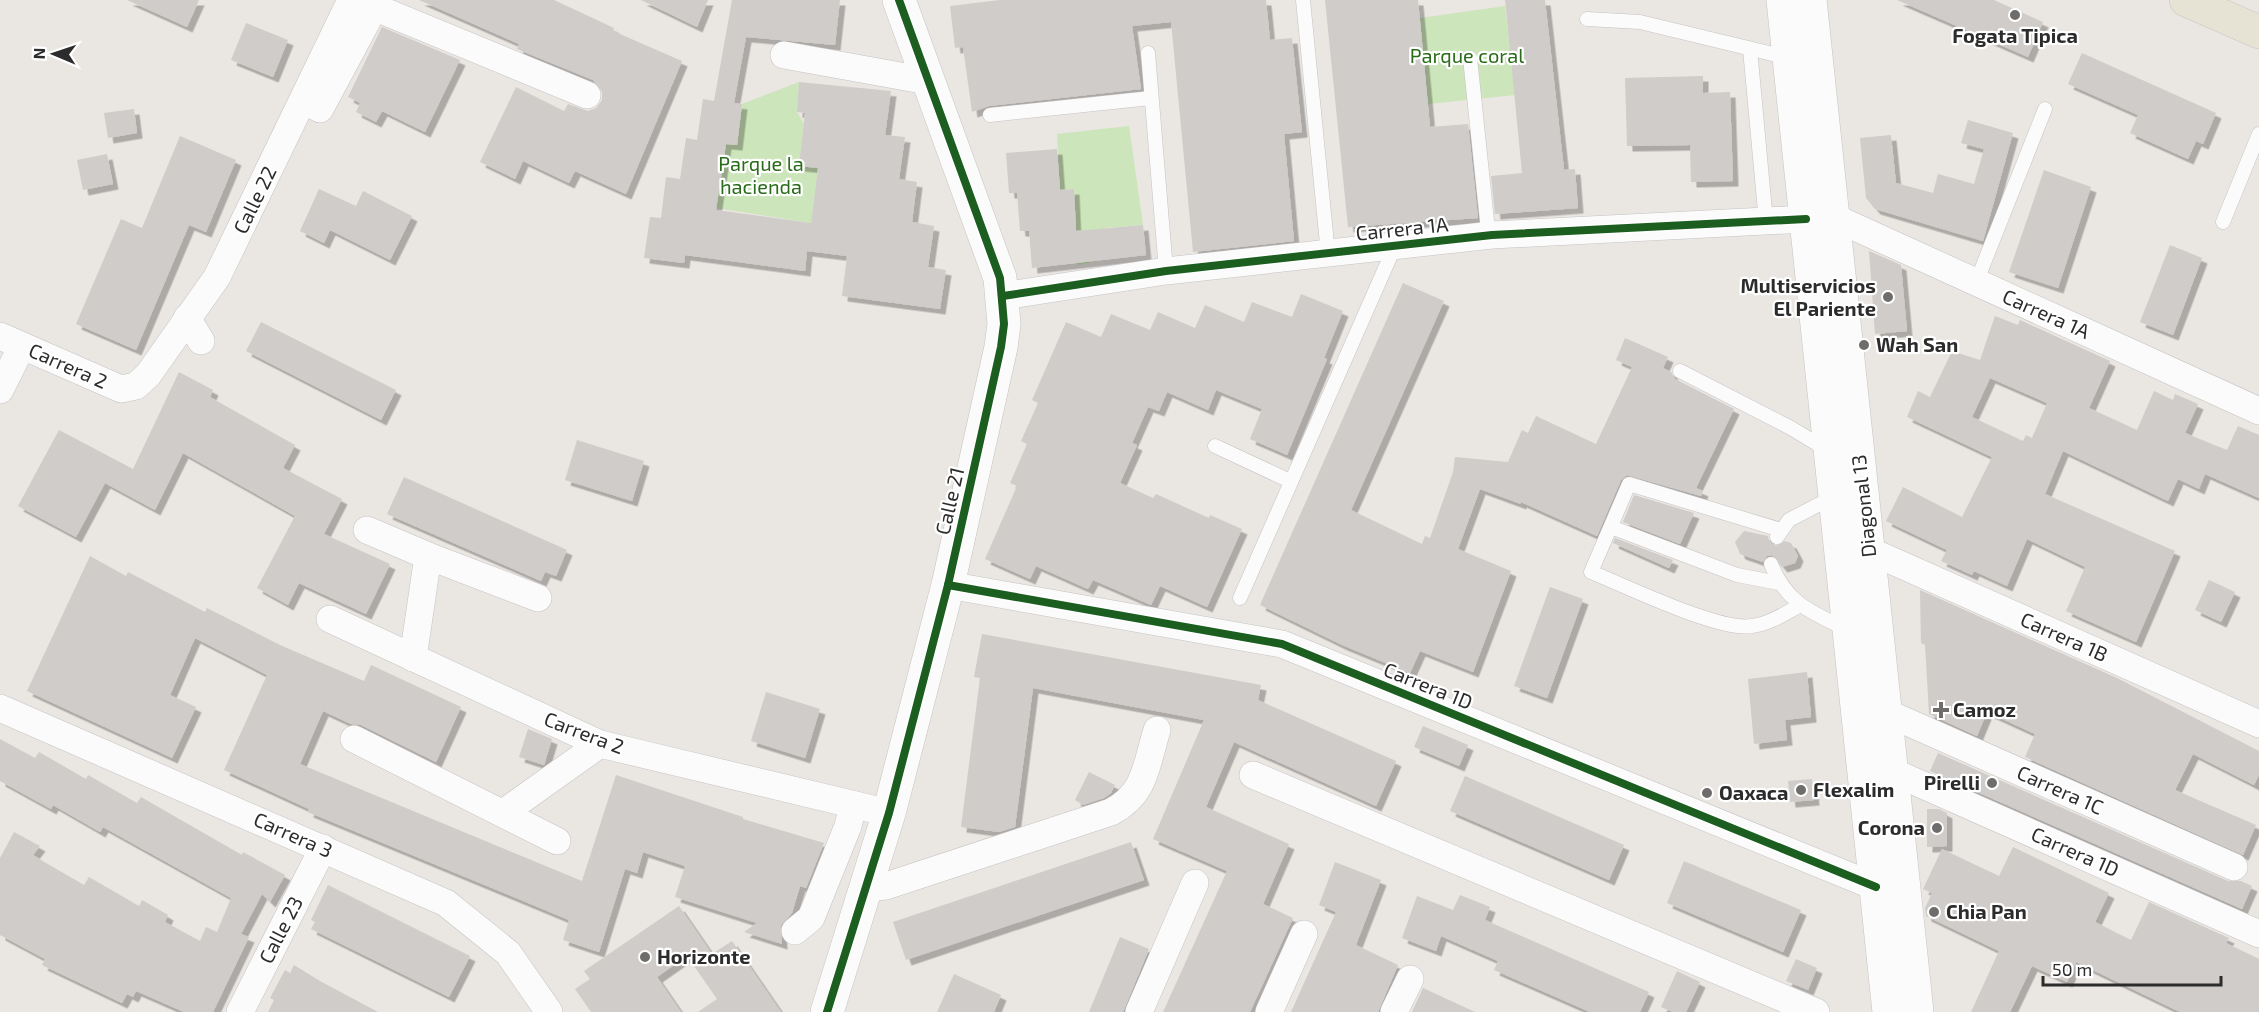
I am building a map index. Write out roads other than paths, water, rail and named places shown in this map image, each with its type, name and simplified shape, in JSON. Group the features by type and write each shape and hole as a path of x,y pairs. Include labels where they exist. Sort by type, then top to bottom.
{"main road":[{"name":"Calle 21","path":"827,1012 889,813 948,585 1001,347 1004,324 1000,278 899,0"},
{"name":"Diagonal 13","path":"1783,0 1789,58 1819,218 1868,550 1917,1012"},
{"name":"Diagonal 13","path":"1810,0 1830,452 1889,1012"},
{"path":"2186,0 2259,32"}],"street":[{"path":"361,3 587,95"},
{"name":"Calle 22","path":"136,386 148,375 217,277 304,100 320,109 361,3"},
{"path":"784,55 928,81"},
{"name":"Carrera 1A","path":"1003,296 1166,271 1394,248 1492,235 1819,218 1976,283 2259,411"},
{"path":"187,318 201,341"},
{"path":"0,390 11,341"},
{"name":"Carrera 2","path":"11,341 121,389 136,386"},
{"path":"367,530 538,598"},
{"name":"Carrera 1B","path":"1868,550 2259,724"},
{"path":"413,658 428,556"},
{"name":"Carrera 1D","path":"948,585 1282,644 1876,887"},
{"name":"Carrera 2","path":"330,619 600,744 889,813"},
{"name":"Carrera 3","path":"0,708 446,903 508,952 549,1012"},
{"name":"Carrera 1C","path":"1885,712 2234,867"},
{"path":"865,888 886,886 1111,812 1128,804 1138,792 1157,730"},
{"path":"354,740 557,840"},
{"path":"503,813 600,744"},
{"name":"Carrera 1D","path":"1891,771 2259,934"},
{"path":"1253,775 1816,1012"},
{"path":"795,931 811,918 848,826 853,805"},
{"name":"Calle 23","path":"240,1012 322,848"},
{"path":"1139,1012 1196,883"},
{"path":"1269,1012 1304,934"},
{"path":"1394,1012 1410,979"}],"lane":[{"path":"1303,0 1328,254"},
{"path":"1587,19 1640,22 1789,58"},
{"path":"1750,49 1766,222"},
{"path":"1148,53 1166,271"},
{"path":"1470,58 1487,221 1492,235"},
{"path":"990,115 1151,98"},
{"path":"1976,283 2045,109"},
{"path":"2223,222 2259,134"},
{"path":"1240,597 1394,248"},
{"path":"1680,371 1791,428 1830,452"},
{"path":"1215,446 1290,481"},
{"path":"1799,606 1770,622 1751,627 1726,626 1591,572 1629,484 1779,534 1789,520 1835,496"},
{"path":"1611,527 1737,575 1779,583"},
{"path":"1771,564 1779,583 1799,606 1849,631"}],"place":[{"name":"Fogata Tipica","path":"2015,15"},
{"name":"Multiservicios El Pariente","path":"1888,297"},
{"name":"Wah San","path":"1864,345"},
{"name":"Camoz","path":"1941,710"},
{"name":"Pirelli","path":"1992,783"},
{"name":"Flexalim","path":"1801,790"},
{"name":"Oaxaca","path":"1707,793"},
{"name":"Corona","path":"1937,828"},
{"name":"Chia Pan","path":"1934,912"},
{"name":"Horizonte","path":"645,957"}],"park label":[{"name":"Parque coral","path":"1467,56"},
{"name":"Parque la hacienda","path":"761,176"}]}
